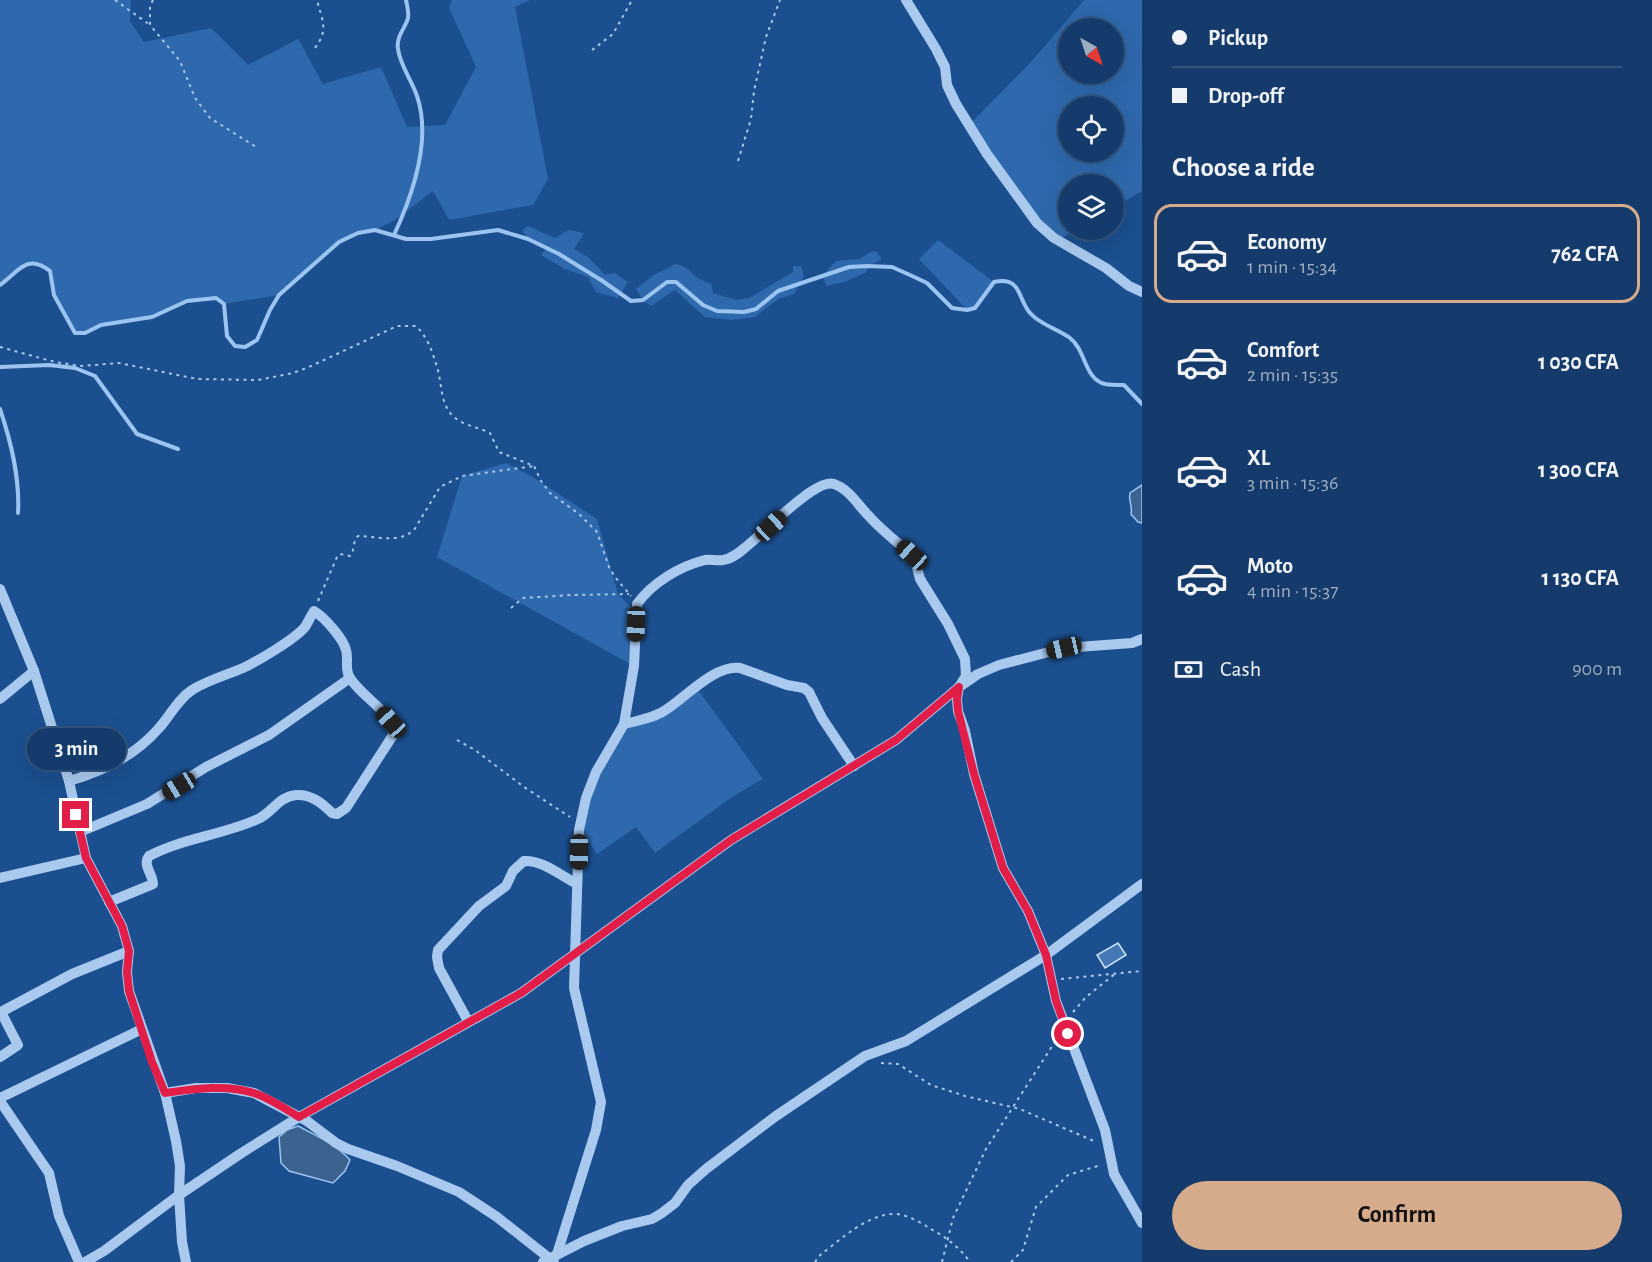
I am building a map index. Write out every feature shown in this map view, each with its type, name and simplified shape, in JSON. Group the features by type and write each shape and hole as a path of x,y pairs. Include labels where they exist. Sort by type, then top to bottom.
{"street":[{"path":"906,0 945,67 947,86 956,104 987,154 1037,223 1054,238 1142,292"},
{"path":"551,1259 596,1130 601,1102 574,988 580,824 596,772 624,724 634,666 637,604 668,576 691,564 708,559 723,560 737,554 798,500 818,487 833,484 853,498 915,560 920,579 948,624 965,658 966,676 959,687 958,711 974,774 1003,868 1028,911 1046,955 1064,1021 1095,1101 1114,1174 1142,1223"},
{"path":"0,589 34,671 69,781 86,858 122,926 129,951 127,972 129,991 165,1093 180,1166 179,1195 182,1242 186,1262"},
{"path":"69,781 114,765 126,757 158,730 183,697 193,690 246,667 275,649 304,628 314,611 330,624 342,642 346,650 350,678 391,722 395,732 346,808 337,814 308,796 296,795 285,798 258,819 205,835 149,856 146,865 153,879 151,886 109,902"},
{"path":"85,1262 105,1251 179,1195 299,1117 521,993 731,840 896,740 978,674 1034,655 1075,647 1132,643 1142,639"},
{"path":"624,724 663,712 696,686 733,667 804,688 809,692 822,718 854,766"},
{"path":"0,699 34,671"},
{"path":"80,832 147,804 206,767 269,735 350,678"},
{"path":"0,878 86,858"},
{"path":"468,1021 439,968 438,950 479,906 506,886 513,871 524,861 541,864 577,884"},
{"path":"551,1259 622,1226 652,1219 662,1213 675,1203 688,1185 706,1169 776,1116 865,1056 906,1041 1046,955 1142,884"},
{"path":"0,1057 18,1045 1,1012 72,974 129,951"},
{"path":"79,1262 59,1216 49,1173 0,1100 142,1029"},
{"path":"165,1093 227,1088 254,1093 299,1117 348,1149 397,1166 459,1192 497,1217 551,1259"}],"path":[{"path":"115,0 150,25 180,61 195,98 210,118 256,147"},
{"path":"150,25 150,6 153,0"},
{"path":"315,48 323,37 323,19 317,0"},
{"path":"592,50 613,34 632,0"},
{"path":"738,161 751,119 754,91 766,37 780,0"},
{"path":"0,347 55,362 81,366 119,363 196,379 258,380 309,366 397,326 416,326 427,340 437,367 444,399 452,416 490,433 499,452 534,466 550,493 579,514 597,532 609,567 637,604"},
{"path":"314,611 337,557 340,554 350,556 352,554 356,537 395,539 409,535 414,531 441,487 462,476 534,466"},
{"path":"511,608 523,598 629,594"},
{"path":"457,740 475,750 524,787 580,824"},
{"path":"1052,980 1142,971"},
{"path":"942,1262 953,1218 986,1149 1011,1107 1055,1044 1064,1021 1086,997 1116,974"},
{"path":"876,1062 898,1064 931,1085 1011,1107 1108,1145"},
{"path":"1011,1262 1023,1250 1036,1207 1068,1175 1111,1162"},
{"path":"815,1262 819,1256 862,1222 896,1214 914,1219 948,1239 963,1252 970,1262"}],"shaded area":[{"path":"0,0 131,0 130,21 144,42 211,28 248,65 298,39 323,84 381,67 407,127 445,125 476,67 449,8 452,0 530,0 515,7 548,179 533,205 449,220 433,191 395,220 375,230 358,233 339,242 279,295 224,304 216,298 187,301 152,317 101,325 85,333 75,333 54,295 50,272 42,266 29,264 24,266 0,285"},
{"path":"1084,0 1142,0 1142,191 1124,202 1124,174 1058,174 1058,236 1045,230 971,123 1031,62 1058,30 1058,84 1124,84 1124,18 1069,18"},
{"path":"528,226 555,238 569,230 584,233 574,249 588,257 605,275 615,273 628,282 618,298 596,292 588,277 565,269 541,255 546,248 528,239 522,230"},
{"path":"938,240 994,282 975,308 967,310 919,259"},
{"path":"872,251 877,252 882,259 868,266 867,272 847,281 827,286 822,276 836,261 860,259"},
{"path":"676,264 711,283 713,293 736,300 749,298 793,272 793,266 801,266 804,276 794,294 778,299 755,317 732,320 705,317 675,290 651,306 643,300 636,289 654,275"},
{"path":"506,463 531,476 597,519 618,594 633,609 632,665 437,557 462,476"},
{"path":"1142,485 1142,523 1131,514 1130,493"},
{"path":"696,687 763,779 732,797 655,853 636,827 597,854 580,829 596,774 620,730"},
{"path":"298,1126 332,1145 350,1160 345,1171 333,1183 289,1171 281,1163 279,1137 287,1130"}],"building":[{"path":"1118,943 1126,955 1105,968 1097,955"}],"waterway":[{"path":"394,235 414,185 422,131 417,96 398,49 399,36 408,18 406,0"},
{"path":"0,285 29,264 42,266 50,271 54,295 75,333 85,333 101,325 152,317 187,301 216,298 224,304 227,336 235,346 245,347 257,340 279,295 339,242 358,233 375,230 406,239 431,239 498,230 528,239 559,254 631,301 643,300 667,282 676,282 703,305 717,311 744,312 756,309 778,291 849,267 892,267 927,283 952,308 967,310 975,308 994,282 1010,282 1018,290 1035,318 1075,343 1089,370 1098,381 1105,384 1124,385 1142,404"},
{"path":"0,367 49,365 75,368 95,376 137,434 178,449"},
{"path":"0,409 14,460 18,486 18,513"}],"route":[{"path":"76,815 86,858 122,926 129,951 127,972 129,991 152,1062 165,1093 227,1088 254,1093 299,1117 521,993 731,840 896,740 959,687 958,711 965,731 974,774 1003,868 1028,911 1046,955 1056,1001 1068,1034"}]}
